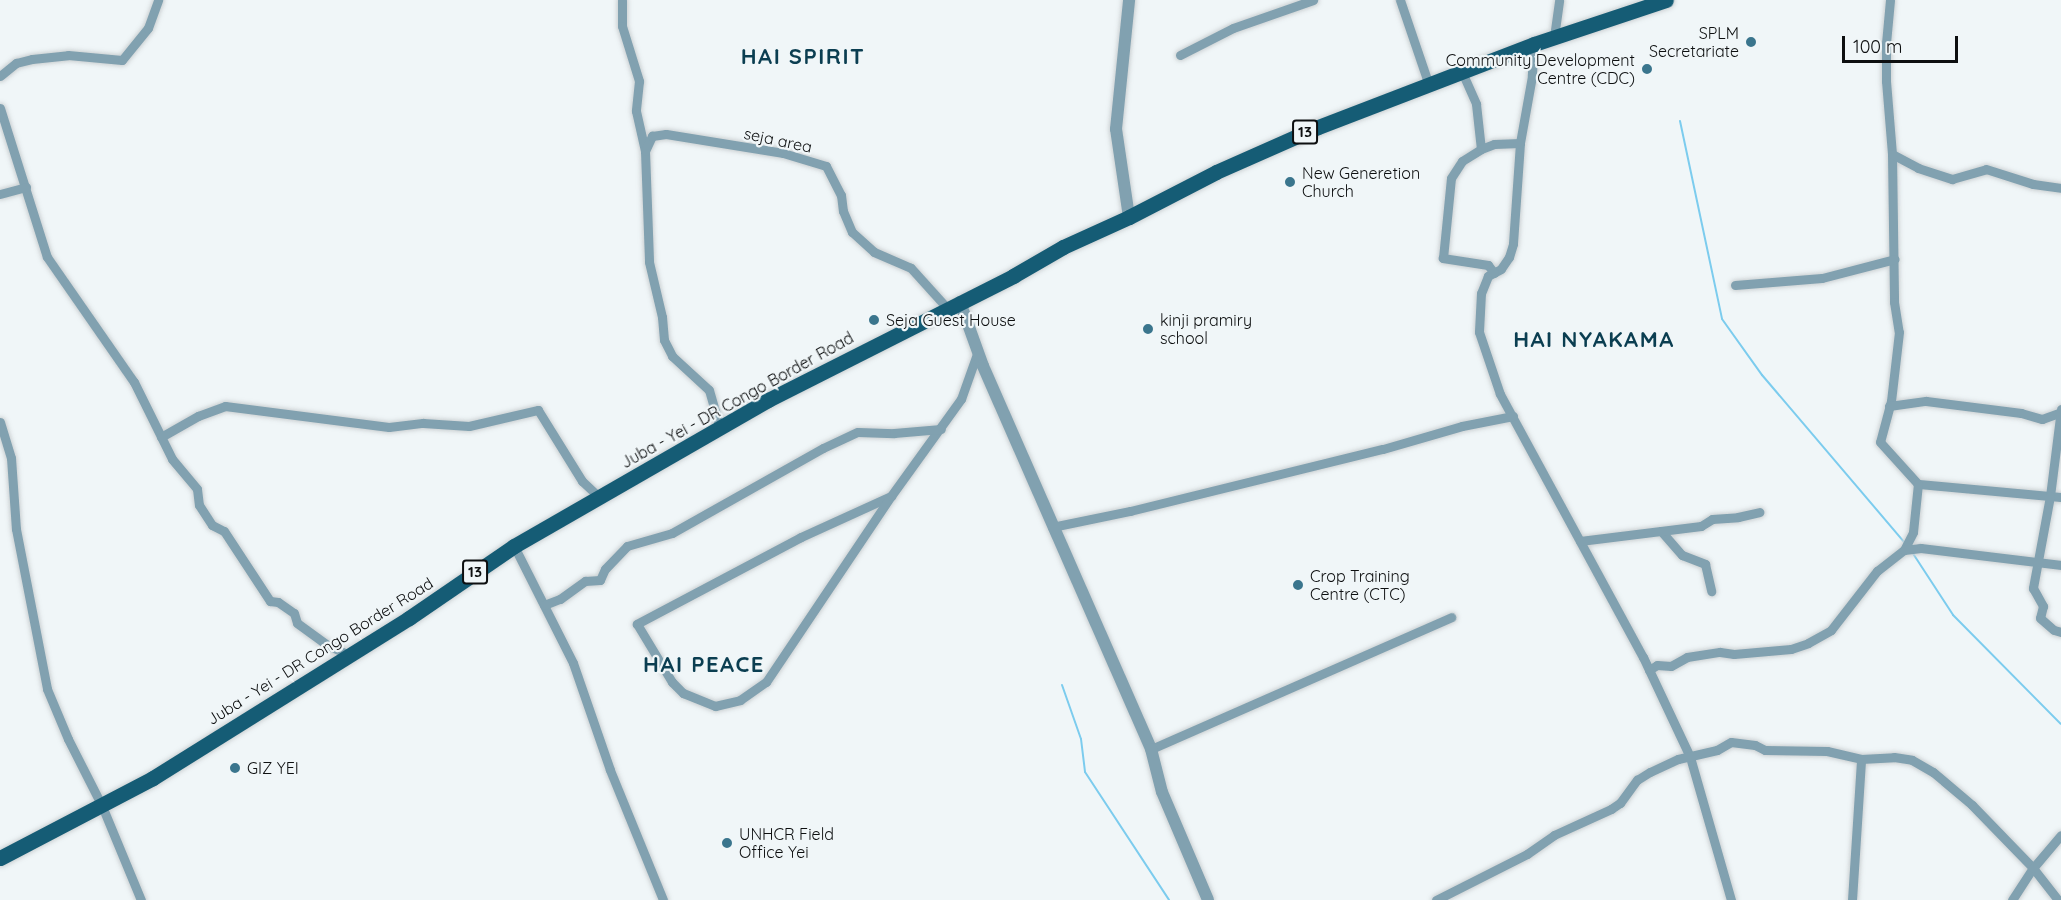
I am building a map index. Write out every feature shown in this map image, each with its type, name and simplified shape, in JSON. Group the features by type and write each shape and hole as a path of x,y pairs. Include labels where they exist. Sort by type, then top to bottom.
{"main road":[{"name":"Juba - Yei - DR Congo Border Road","path":"0,858 153,778 349,655 514,546 599,497 768,400 1063,247 1287,140 1534,44 1666,0"}],"street":[{"path":"0,76 16,63 32,59 68,55 122,60 148,28 158,0"},
{"path":"622,0 622,26 639,81 636,111 645,151 649,262 662,317 664,340 672,356 709,390 722,427"},
{"path":"1129,0 1116,129 1129,217"},
{"path":"1180,55 1233,28 1313,0"},
{"path":"1400,0 1429,85"},
{"path":"1554,37 1559,0"},
{"path":"1890,0 1886,43 1892,154 1894,302 1899,332 1889,406 1880,442 1918,484 2061,497"},
{"path":"1534,44 1532,76 1520,143 1513,244 1509,257 1501,269 1488,276 1481,293 1479,332 1500,394 1649,670 1690,757 1731,900"},
{"path":"1462,72 1476,104 1481,149"},
{"path":"0,108 46,257 134,382 172,459 197,489 199,506 212,525 224,531 270,601 278,602 294,613 297,623 327,645 349,655"},
{"name":"seja area","path":"645,151 652,136 666,134 783,153 826,166 841,195 843,211 852,232 874,252 911,268 954,305"},
{"path":"1494,273 1488,265 1443,258 1441,254 1448,221 1451,178 1462,161 1481,149 1494,144 1520,143"},
{"path":"1892,154 1918,168 1952,179 1986,169 2033,184 2061,188"},
{"path":"0,194 26,187"},
{"path":"1735,285 1822,278 1895,259"},
{"path":"954,305 978,351 1052,526 1151,749 1162,792 1208,900"},
{"path":"891,496 765,556 637,624 672,682 683,693 715,706 740,700 766,682 891,496 961,399 978,351"},
{"path":"1889,406 1926,401 2021,413 2042,419 2061,411"},
{"path":"161,437 198,416 225,406 389,427 423,423 468,426 538,410 582,481 599,497"},
{"path":"2061,411 2050,496 2033,588 2043,606 2040,618 2054,630 2061,632"},
{"path":"1052,526 1130,511 1383,450 1462,426 1513,416"},
{"path":"0,422 10,458 16,529 47,689 68,739 102,806 141,900"},
{"path":"544,605 560,598 585,581 600,580 605,569 627,546 672,533 767,479 858,432 894,433 941,429"},
{"path":"1904,550 1913,532 1918,484"},
{"path":"1580,541 1701,526 1712,519 1738,517 1759,512"},
{"path":"1661,531 1682,555 1705,564 1711,591"},
{"path":"514,546 581,684 610,770 663,900"},
{"path":"1649,670 1657,665 1671,666 1688,657 1720,652 1734,654 1791,648 1808,643 1831,630 1877,571 1895,554 1904,550 1921,548 2061,565"},
{"path":"1151,749 1451,617"},
{"path":"1436,900 1531,852 1554,835 1611,809 1620,803 1637,780 1678,759 1706,754 1731,742 1740,742 1765,750 1827,750 1861,759 1894,757 1912,760 1933,772 1972,805 2033,868 2058,900"},
{"path":"1852,900 1861,759"},
{"path":"2012,900 2033,868 2061,834"}],"waterway":[{"path":"1680,121 1722,319 1762,375 1905,543"},
{"path":"1912,552 1953,615 2061,724"},
{"path":"1062,685 1081,739 1085,772 1169,900"}],"place":[{"name":"SPLM Secretariate","path":"1751,42"},
{"name":"Community Development Centre (CDC)","path":"1647,69"},
{"name":"New Generetion Church","path":"1290,182"},
{"name":"Seja Guest House","path":"874,320"},
{"name":"kinji pramiry school","path":"1148,329"},
{"name":"Crop Training Centre (CTC)","path":"1298,585"},
{"name":"GIZ YEI","path":"235,768"},
{"name":"UNHCR Field Office Yei","path":"727,843"}],"district":[{"name":"HAI SPIRIT","path":"803,57"},
{"name":"HAI NYAKAMA","path":"1594,340"},
{"name":"HAI PEACE","path":"704,665"}]}
